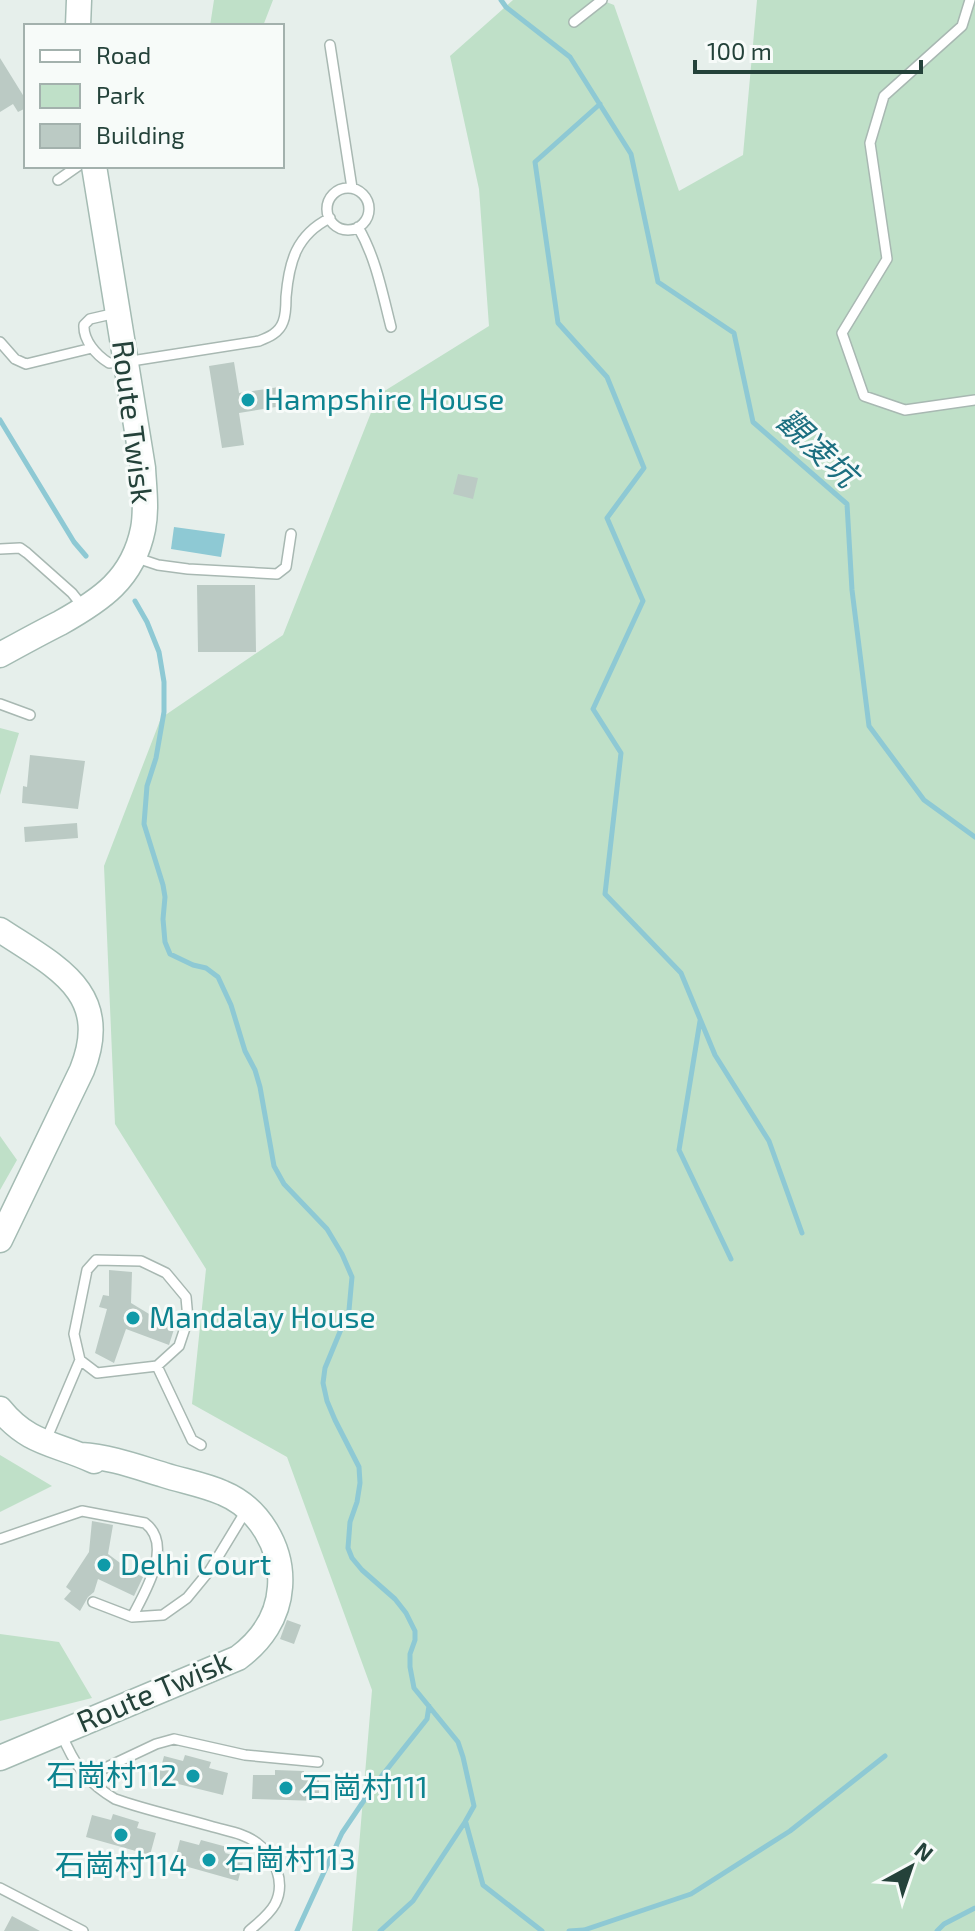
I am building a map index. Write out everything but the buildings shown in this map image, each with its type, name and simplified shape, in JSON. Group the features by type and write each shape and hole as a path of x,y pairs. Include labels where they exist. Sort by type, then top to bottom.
{"main road":[{"path":"78,24 79,0"},
{"name":"Route Twisk","path":"0,655 100,600 115,585 134,557 143,530 143,468 94,168"},
{"path":"0,930 72,981 86,1003 91,1034 82,1070 0,1240"},
{"name":"Route Twisk","path":"0,1409 22,1431 45,1443 223,1493 247,1509 265,1528 281,1577 275,1612 257,1642 238,1658 0,1758"}],"lane":[{"path":"574,22 602,0"},
{"path":"970,0 962,26 884,96 870,143 887,259 842,333 864,396 905,410 975,400"},
{"path":"330,45 352,188"},
{"path":"58,180 75,168"},
{"path":"352,188 363,194 369,206 367,218 358,227 343,228 330,218 328,207 332,196 341,189 352,188"},
{"path":"117,312 90,319 84,325 83,332 92,348 109,363 259,341 274,334 284,321 288,272 295,252 305,237 330,218"},
{"path":"358,227 375,263 391,327"},
{"path":"0,342 15,359 26,364 92,348"},
{"path":"134,557 158,565 188,569 277,574 286,567 291,534"},
{"path":"0,549 20,548 72,593 84,609"},
{"path":"0,704 30,715"},
{"path":"45,1443 80,1360 74,1334 87,1270 96,1260 141,1261 166,1273 186,1297 188,1319 179,1346 157,1366 97,1373 80,1360"},
{"path":"157,1366 192,1440 201,1445"},
{"path":"93,1602 132,1617 163,1615 187,1598 210,1570 247,1509"},
{"path":"0,1539 82,1511 145,1523 152,1528 157,1539 157,1553 148,1586 132,1617"},
{"path":"61,1733 73,1760 86,1777 115,1799 235,1833 257,1843 273,1861 279,1892 268,1913 249,1931"},
{"path":"86,1777 156,1744 174,1739 245,1755 318,1762"},
{"path":"0,1888 83,1931"}],"green space":[{"path":"214,0 273,0 264,24 210,24"},
{"path":"513,0 601,0 614,5 679,191 743,155 757,0 975,0 975,1931 352,1931 372,1690 287,1457 192,1404 206,1269 115,1124 104,866 161,718 283,635 378,395 489,326 479,189 450,56"},
{"path":"0,728 19,733 0,795"},
{"path":"0,1136 17,1160 0,1190"},
{"path":"0,1455 52,1486 0,1512"},
{"path":"0,1634 59,1642 92,1698 0,1721"}],"water":[{"path":"174,527 225,534 221,557 171,549"}],"waterway":[{"name":"觀凌坑","path":"501,0 570,57 631,154 658,282 734,333 753,422 847,504 852,590 869,726 924,800 975,837"},
{"path":"600,104 535,162 558,323 607,377 644,468 607,518 643,601 593,709 621,753 605,894 681,973 715,1055 769,1141 802,1233"},
{"path":"0,420 74,542 86,556"},
{"path":"135,601 159,652 164,682 164,712 156,758 147,786 144,824 163,885 165,942 170,954 206,968 218,977 255,1070 274,1166 284,1184 327,1229 352,1277 349,1310 325,1368 323,1383 335,1420 359,1467 360,1483 350,1522 348,1548 362,1570 395,1599 415,1631 410,1654 414,1688 458,1742 474,1806 413,1901 380,1931"},
{"path":"700,1021 679,1150 731,1259"},
{"path":"297,1931 342,1833 373,1787 427,1719 429,1706"},
{"path":"569,1931 584,1930 691,1894 790,1831 885,1756"},
{"path":"466,1823 483,1885 542,1931"},
{"path":"937,1931 975,1908"}],"place":[{"name":"Hampshire House","path":"248,400"},
{"name":"Mandalay House","path":"133,1318"},
{"name":"Delhi Court","path":"104,1565"},
{"name":"石崗村112","path":"193,1776"},
{"name":"石崗村111","path":"286,1788"},
{"name":"石崗村114","path":"121,1835"},
{"name":"石崗村113","path":"209,1860"}]}
